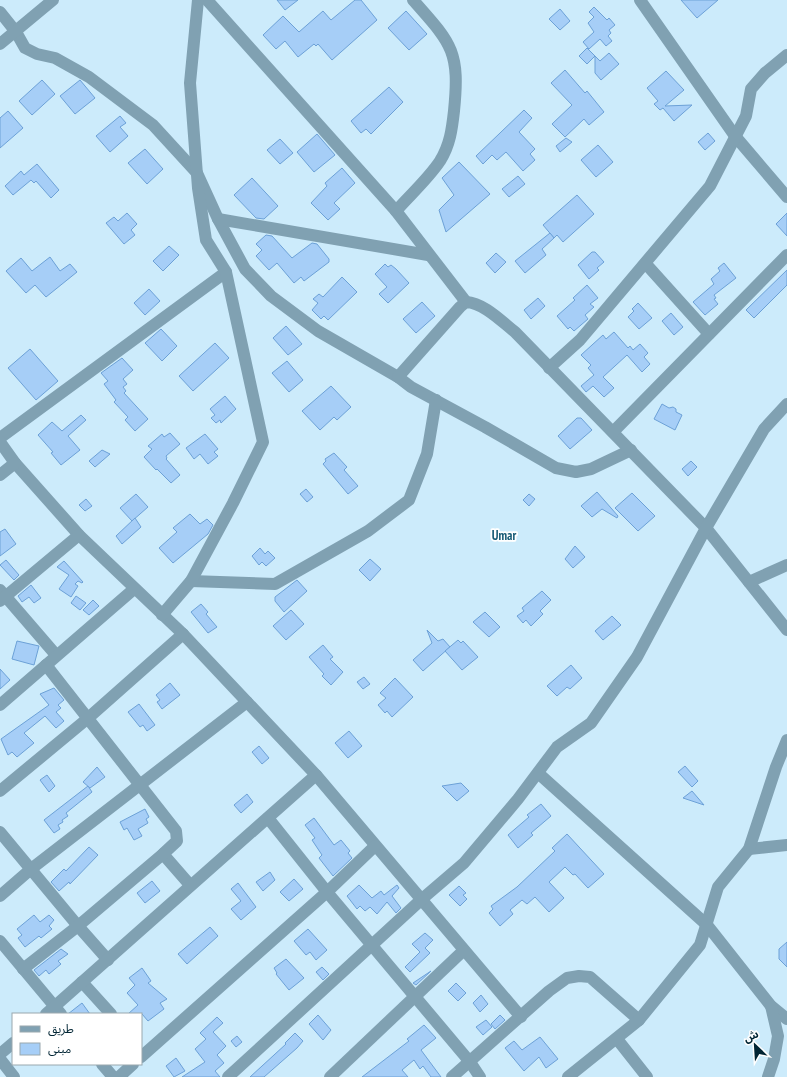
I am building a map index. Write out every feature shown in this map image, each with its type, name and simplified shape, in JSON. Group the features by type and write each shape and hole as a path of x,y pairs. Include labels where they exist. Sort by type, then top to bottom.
{"street":[{"path":"0,44 53,0"},
{"path":"162,615 191,581 233,503 263,442 226,272 206,240 197,173 190,83 198,0"},
{"path":"207,0 396,211 428,255 466,302 474,303 485,309 515,332 631,450 706,528 787,630"},
{"path":"396,211 434,169 444,154 452,129 457,79 454,58 446,38 413,0"},
{"path":"640,0 735,136 787,197"},
{"path":"0,12 16,32 25,48 37,54 55,58 89,77 153,125 197,173 218,220 245,269 271,296 318,330 398,377 411,387 556,468 576,472 591,469 631,450"},
{"path":"549,368 580,340 646,264 710,186 746,116 751,89 765,73 787,55"},
{"path":"218,220 428,255"},
{"path":"613,432 787,255"},
{"path":"646,264 709,334"},
{"path":"0,438 226,272"},
{"path":"398,377 466,302"},
{"path":"191,581 275,584 368,531 409,500 427,454 436,400"},
{"path":"228,1077 422,899 464,863 538,773 557,747 591,723 636,657 706,528 764,429 787,404"},
{"path":"0,442 15,463 79,535 182,634 316,775 374,846 422,899 463,951 520,1017"},
{"path":"0,475 15,463"},
{"path":"56,654 2,596 79,535"},
{"path":"749,582 787,565"},
{"path":"0,705 46,665 56,654 134,589"},
{"path":"0,791 87,719 182,634"},
{"path":"23,969 78,926 177,841 176,831 46,665"},
{"path":"0,896 31,869 247,702"},
{"path":"568,1077 639,1020 700,945 718,887 749,849 776,767 787,740"},
{"path":"538,773 707,925 771,1006 787,1019"},
{"path":"0,941 54,1011 82,982 316,775"},
{"path":"268,818 327,892 373,944 415,998 470,1062 480,1077"},
{"path":"0,832 108,960"},
{"path":"749,849 787,845"},
{"path":"142,1053 327,892 374,846"},
{"path":"163,854 190,885"},
{"path":"330,1077 463,951"},
{"path":"452,1077 549,991 567,978 579,976 590,977 639,1020"},
{"path":"82,982 110,1013"},
{"path":"768,1077 774,1059 778,1036 771,1006"},
{"path":"617,1039 647,1077"},
{"path":"0,1054 12,1044"},
{"path":"0,1060 14,1077"},
{"path":"103,1065 113,1077"},
{"path":"120,1077 132,1065"}],"building":[{"path":"277,0 298,0 285,10"},
{"path":"355,0 361,0 377,20 332,60 318,44 316,46 314,44 298,57 285,41 276,49 263,35 283,16 299,32 323,11 331,20"},
{"path":"681,0 718,0 697,18"},
{"path":"594,7 607,20 609,18 615,25 609,30 611,33 608,36 612,41 606,46 600,39 589,49 583,42 594,32 588,23 594,17 589,12"},
{"path":"560,9 570,21 560,30 549,19"},
{"path":"406,11 427,34 409,50 388,28"},
{"path":"587,48 595,56 587,64 579,56"},
{"path":"609,53 619,64 601,80 595,73 595,56 600,61"},
{"path":"565,70 585,93 587,91 604,112 589,125 584,119 565,137 552,124 572,105 551,83"},
{"path":"666,71 684,90 665,106 692,105 674,121 663,108 660,110 654,104 658,101 647,88"},
{"path":"42,80 55,94 32,115 19,101"},
{"path":"80,80 95,98 75,114 60,96"},
{"path":"389,87 403,102 371,134 366,129 361,133 351,121"},
{"path":"524,110 532,118 519,132 535,149 530,154 535,160 523,171 506,152 497,160 492,155 483,164 476,156"},
{"path":"8,111 23,128 0,148 0,118"},
{"path":"120,116 126,123 120,127 128,136 110,152 96,136"},
{"path":"708,133 715,141 705,150 698,142"},
{"path":"317,134 335,155 314,172 297,152"},
{"path":"566,138 572,142 560,152 556,146"},
{"path":"280,139 293,153 280,164 267,150"},
{"path":"598,145 613,162 596,177 581,160"},
{"path":"145,149 163,169 147,184 128,163"},
{"path":"459,162 490,194 446,232 439,210 454,195 442,178"},
{"path":"37,164 59,190 51,198 36,181 34,183 31,180 13,195 5,186 21,171 24,175"},
{"path":"342,168 355,183 334,203 340,209 328,220 311,203 327,186 325,183"},
{"path":"518,176 525,184 509,197 502,189"},
{"path":"252,178 278,206 264,219 256,218 234,195"},
{"path":"577,195 594,214 563,242 557,235 554,238 543,225"},
{"path":"127,213 137,224 131,230 135,235 124,244 106,223 114,217 118,221"},
{"path":"787,213 787,236 776,224"},
{"path":"550,233 554,238 542,249 546,255 525,273 515,261"},
{"path":"266,235 272,236 292,258 312,243 317,244 329,259 329,262 304,281 301,277 294,283 277,263 269,270 256,256 262,250 256,244"},
{"path":"169,246 179,255 163,271 153,261"},
{"path":"592,252 595,252 604,262 597,268 599,270 589,279 578,265"},
{"path":"496,253 506,262 495,273 486,263"},
{"path":"50,257 60,271 70,264 77,272 46,297 35,285 26,293 6,271 21,258 32,271"},
{"path":"724,263 736,278 714,295 716,298 714,299 718,304 705,315 693,302 714,284 711,279 720,271 718,268"},
{"path":"385,264 388,267 391,265 409,283 388,303 379,294 387,287 375,274"},
{"path":"787,270 787,285 754,318 746,310"},
{"path":"342,277 357,292 328,320 324,316 321,319 312,310 318,303 313,299 319,294 323,297"},
{"path":"587,285 598,298 590,304 594,307 585,315 588,319 574,331 570,327 568,329 557,316 575,300 573,298"},
{"path":"149,289 160,301 145,315 134,303"},
{"path":"538,298 545,306 531,319 524,310"},
{"path":"422,302 435,316 416,333 403,319"},
{"path":"638,303 652,318 639,329 628,317 634,311 632,309"},
{"path":"671,313 683,327 674,335 662,321"},
{"path":"286,326 302,344 288,355 273,338"},
{"path":"161,329 177,346 162,361 145,343"},
{"path":"614,332 628,348 630,346 633,350 640,344 648,353 644,357 650,364 642,372 627,355 603,377 614,388 604,397 593,386 586,392 581,386 594,375 588,368 591,365 581,355 603,335 606,339"},
{"path":"215,343 229,358 193,391 179,376"},
{"path":"30,349 58,381 36,400 8,368"},
{"path":"122,358 133,370 123,379 127,384 123,387 126,391 124,393 148,419 135,431 125,420 128,417 114,402 116,400 104,384 108,381 101,373"},
{"path":"287,361 303,380 289,392 272,373"},
{"path":"331,386 351,407 337,420 334,417 320,430 302,411"},
{"path":"225,396 236,409 221,423 220,420 216,423 211,418 215,415 210,409"},
{"path":"662,404 669,408 673,407 676,409 676,412 682,415 675,430 654,419"},
{"path":"81,415 86,420 68,436 80,450 61,465 51,453 53,452 38,435 52,422 62,431"},
{"path":"577,418 581,418 592,430 570,449 558,436"},
{"path":"170,433 180,444 166,456 166,459 180,475 171,483 144,457 152,449 148,446 162,434 164,437"},
{"path":"205,434 218,449 214,452 218,456 208,464 200,454 194,459 186,448"},
{"path":"102,450 110,454 95,467 89,461"},
{"path":"334,453 347,467 344,470 358,486 348,494 323,464 326,461 325,459"},
{"path":"691,461 697,467 688,476 682,469"},
{"path":"306,489 313,497 307,502 300,494"},
{"path":"597,492 618,516 617,518 602,509 592,517 581,506"},
{"path":"632,493 655,516 638,531 615,508"},
{"path":"136,494 148,507 132,521 120,508"},
{"path":"529,494 535,499 529,506 523,500"},
{"path":"86,499 92,506 85,511 79,505"},
{"path":"190,514 200,524 207,519 213,525 208,534 173,563 159,548 177,532 173,528"},
{"path":"135,518 141,527 122,544 116,536"},
{"path":"5,529 16,544 0,556 0,532"},
{"path":"575,546 585,557 573,568 565,559"},
{"path":"260,548 265,554 268,551 275,558 266,566 262,562 259,565 252,556"},
{"path":"370,559 381,569 370,581 359,570"},
{"path":"6,560 19,575 14,580 0,565"},
{"path":"64,561 83,582 78,581 75,584 78,586 71,597 59,589 69,575 57,567"},
{"path":"297,580 307,591 284,612 275,601 275,597"},
{"path":"31,585 41,598 34,603 29,597 22,602 18,596"},
{"path":"542,591 551,600 540,611 543,614 531,626 526,620 523,623 517,616 524,611 522,608"},
{"path":"76,596 86,603 80,610 71,603"},
{"path":"93,600 99,606 89,615 83,610"},
{"path":"201,604 208,612 206,614 217,627 208,633 191,612"},
{"path":"291,610 304,624 286,640 273,626"},
{"path":"485,612 500,627 489,637 473,622"},
{"path":"612,616 621,625 603,640 595,631"},
{"path":"427,630 438,641 443,639 450,647 423,671 413,660 432,643"},
{"path":"458,640 461,643 463,641 478,657 462,670 445,651"},
{"path":"17,641 39,646 34,665 12,659"},
{"path":"323,645 333,657 330,659 343,672 331,685 322,676 324,674 309,657"},
{"path":"571,665 582,678 570,689 567,687 557,696 547,686"},
{"path":"0,669 10,680 0,689"},
{"path":"364,677 370,684 363,689 357,682"},
{"path":"395,678 413,697 392,717 387,711 385,713 378,705 386,698 380,693"},
{"path":"170,683 180,695 162,709 157,702 160,700 156,695"},
{"path":"54,688 64,700 58,705 61,708 56,712 64,721 56,728 45,716 24,733 34,743 17,757 12,752 8,755 1,739 49,705 40,694"},
{"path":"139,704 155,725 147,731 143,725 140,727 128,712"},
{"path":"349,731 362,746 348,758 335,743"},
{"path":"259,746 269,758 262,764 252,752"},
{"path":"685,766 698,781 692,787 678,772"},
{"path":"97,767 105,777 90,788 83,782"},
{"path":"47,775 55,786 49,792 40,780"},
{"path":"461,783 469,791 457,801 442,786"},
{"path":"88,786 92,792 66,813 68,816 58,825 60,829 54,833 44,820"},
{"path":"692,791 704,805 683,798"},
{"path":"247,794 253,802 241,813 234,805"},
{"path":"541,804 551,816 531,833 533,835 518,848 508,835 529,817 527,815"},
{"path":"145,809 149,817 146,819 148,823 138,829 142,836 134,840 127,828 124,830 120,822"},
{"path":"314,818 334,845 341,840 350,851 348,853 352,858 333,876 319,858 322,855 312,840 315,838 305,825"},
{"path":"567,834 604,874 588,888 575,874 573,875 565,867 549,882 564,898 549,912 535,897 527,904 522,900 510,910 513,914 500,926 489,913 493,909 491,906 517,887 555,851 552,848"},
{"path":"89,847 98,855 70,884 69,882 59,891 51,882 64,869 66,871"},
{"path":"270,872 275,880 263,891 256,882"},
{"path":"294,879 303,889 289,901 280,892"},
{"path":"152,881 160,891 145,903 137,893"},
{"path":"238,883 256,907 241,920 231,909 241,901 231,889"},
{"path":"359,885 372,898 381,891 384,895 397,885 399,888 392,896 401,908 396,913 387,902 377,914 370,907 365,911 360,906 357,909 347,896"},
{"path":"459,886 466,893 463,895 467,899 460,906 449,895"},
{"path":"34,915 40,922 49,915 54,920 49,926 52,929 41,938 39,936 25,947 18,938 22,935 17,929"},
{"path":"210,927 218,936 187,964 178,954"},
{"path":"308,929 327,950 316,960 310,952 306,955 294,941"},
{"path":"425,933 433,940 425,948 430,953 410,972 405,967 420,952 412,944"},
{"path":"787,942 787,967 779,959 779,949"},
{"path":"61,949 68,954 58,961 61,964 49,974 46,970 39,976 34,970"},
{"path":"286,959 304,978 289,990 276,974 277,973 274,968"},
{"path":"322,967 329,974 323,980 316,972"},
{"path":"142,968 151,981 148,983 167,999 160,1003 164,1009 148,1021 142,1013 129,1013 138,1005 127,993 135,985 129,978"},
{"path":"431,971 416,985 413,983"},
{"path":"456,983 466,993 458,1001 448,991"},
{"path":"481,995 488,1004 480,1012 473,1003"},
{"path":"82,1003 89,1013 69,1013"},
{"path":"318,1015 331,1030 323,1040 309,1024"},
{"path":"500,1015 505,1020 495,1029 491,1024"},
{"path":"217,1017 223,1023 213,1032 226,1046 217,1055 224,1063 215,1071 220,1077 182,1077 205,1062 195,1049 206,1039 200,1033"},
{"path":"486,1020 492,1027 483,1035 476,1027"},
{"path":"424,1025 436,1038 421,1050 441,1077 431,1077 423,1066 420,1069 414,1060 402,1070 408,1077 362,1077 409,1041 407,1039"},
{"path":"295,1033 303,1041 297,1048 264,1077 250,1077 286,1044 285,1043"},
{"path":"237,1036 242,1042 236,1047 231,1041"},
{"path":"540,1037 558,1059 546,1068 539,1057 524,1071 505,1048 514,1041 522,1050"},
{"path":"176,1058 185,1071 174,1077 166,1066"}],"district":[{"name":"Umar","path":"504,535"}]}
